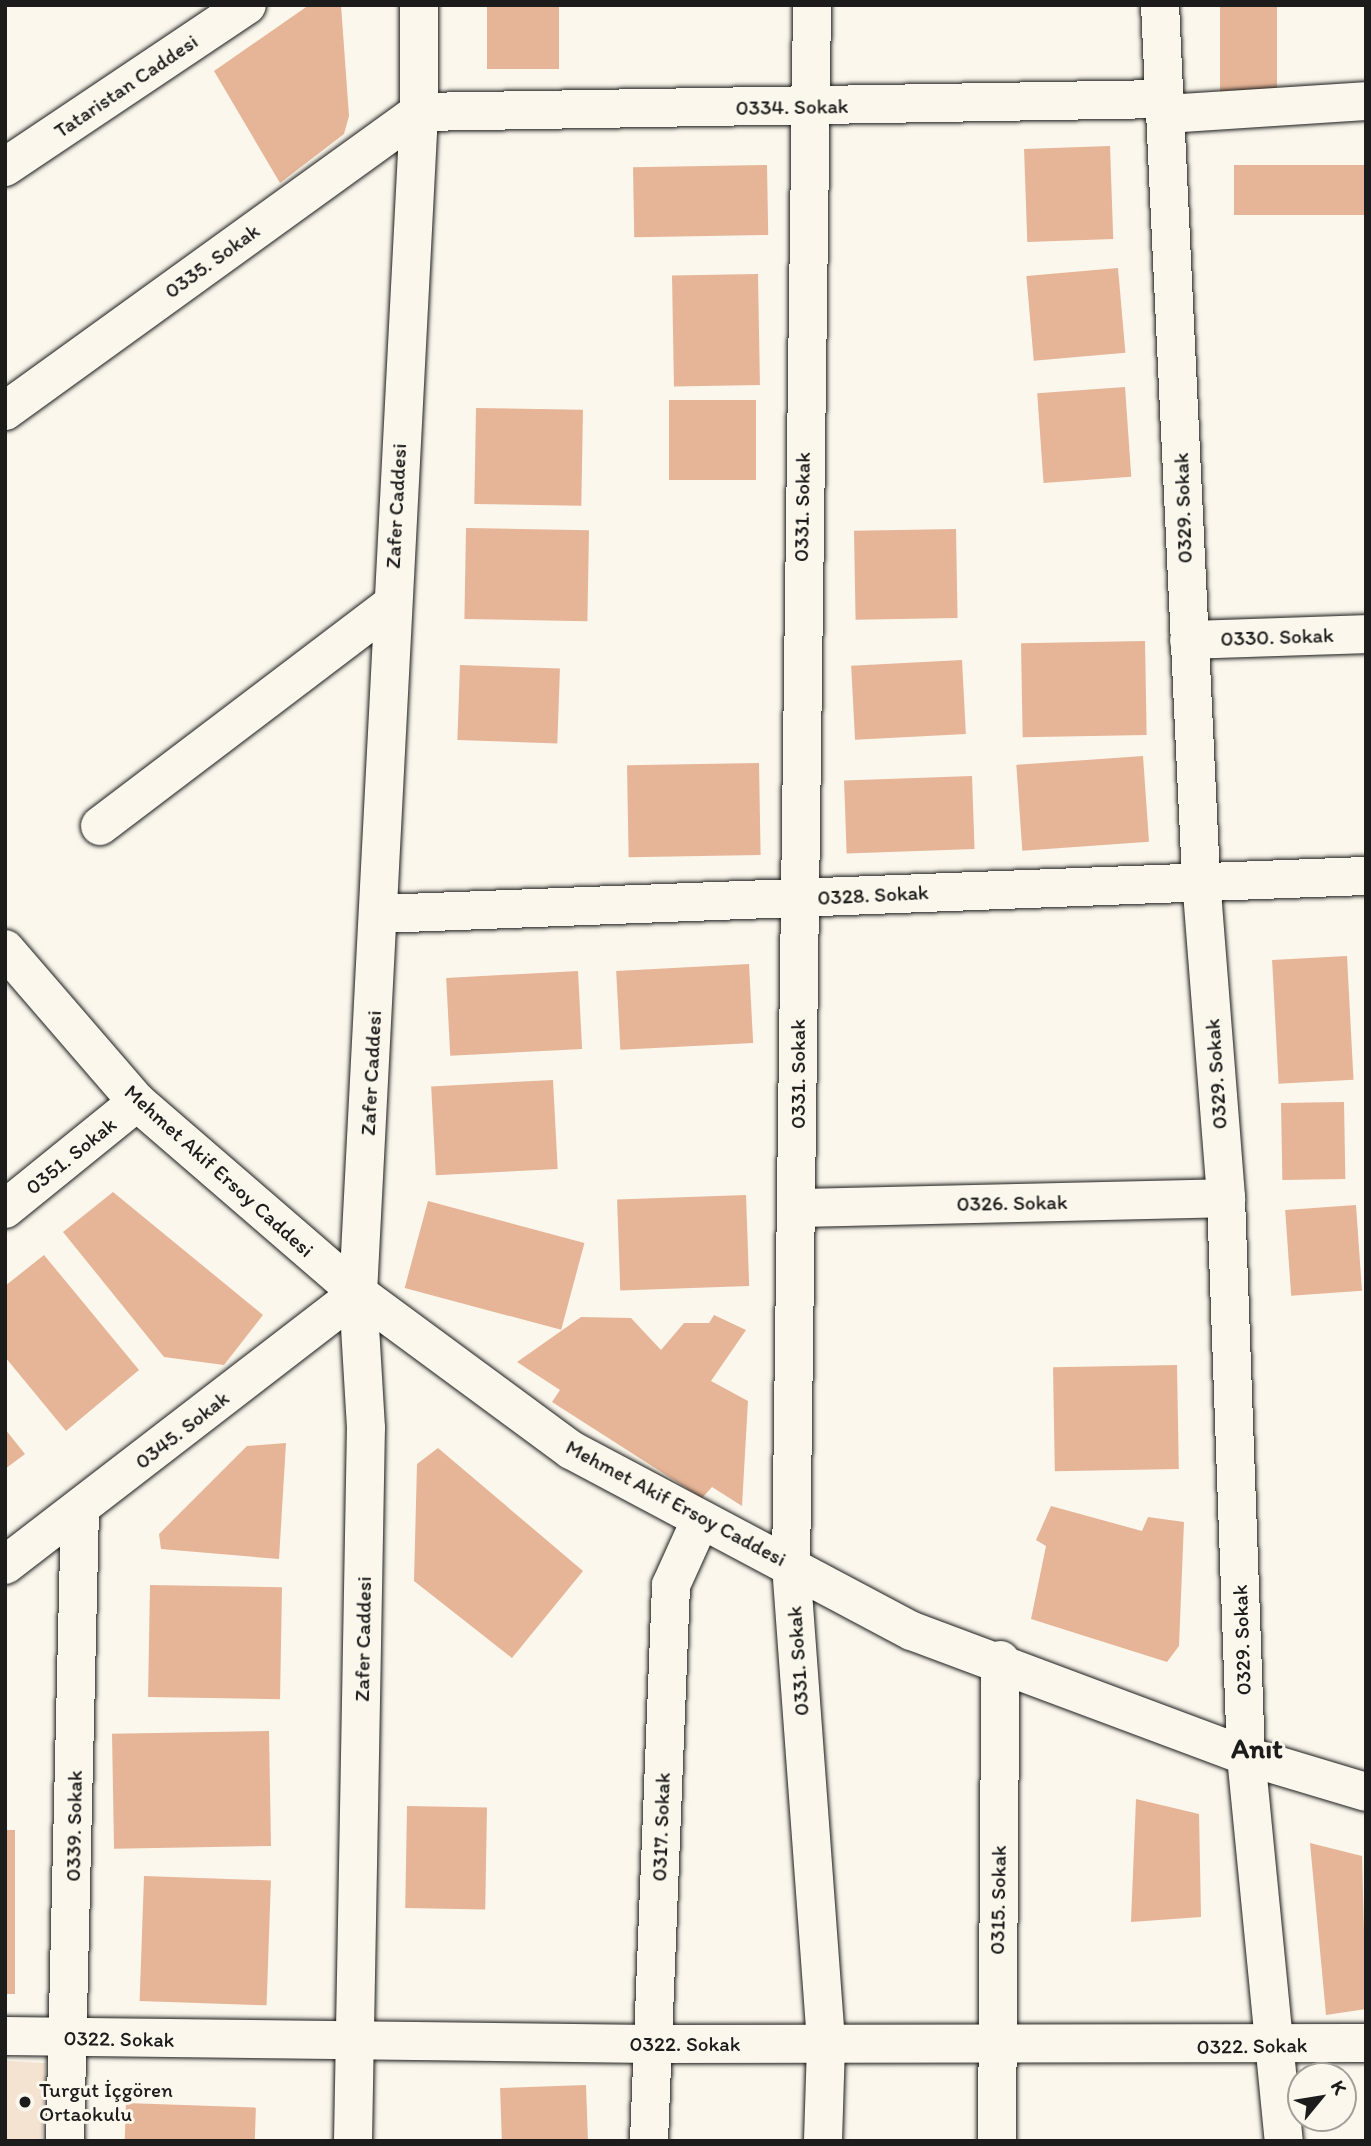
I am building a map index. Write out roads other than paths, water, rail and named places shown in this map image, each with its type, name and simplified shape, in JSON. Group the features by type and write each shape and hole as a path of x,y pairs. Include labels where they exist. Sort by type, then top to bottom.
{"street":[{"name":"Tataristan Caddesi","path":"5,167 247,5"},
{"name":"Zafer Caddesi","path":"353,2141 358,2042 366,1428 358,1293 380,914 390,606 419,112 419,5"},
{"name":"0331. Sokak","path":"812,5 807,107 797,898 798,1208 791,1564 826,2045 822,2141"},
{"name":"0329. Sokak","path":"1160,5 1201,879 1226,1198 1246,1756 1284,2141"},
{"name":"0334. Sokak","path":"419,112 807,107 1166,107 1366,101"},
{"name":"0335. Sokak","path":"5,411 419,112"},
{"path":"100,826 390,606"},
{"name":"0330. Sokak","path":"1189,640 1366,634"},
{"name":"0328. Sokak","path":"380,914 1201,879 1366,876"},
{"name":"Mehmet Akif Ersoy Caddesi","path":"5,948 138,1102 358,1293 571,1450 791,1564 912,1631 1000,1660 1246,1756 1366,1792"},
{"name":"0351. Sokak","path":"5,1209 138,1102"},
{"name":"0326. Sokak","path":"798,1208 1226,1198"},
{"name":"0345. Sokak","path":"5,1565 80,1511 358,1293"},
{"name":"0339. Sokak","path":"65,2141 70,2038 80,1511"},
{"name":"0317. Sokak","path":"649,2141 671,1585 701,1519"},
{"name":"0315. Sokak","path":"997,2141 1000,1660"},
{"name":"0322. Sokak","path":"5,2036 358,2042 826,2045 1275,2047 1366,2043"}],"place":[{"name":"Turgut İçgören Ortaokulu","path":"25,2102"}],"district":[{"name":"Anıt","path":"1257,1748"}]}
